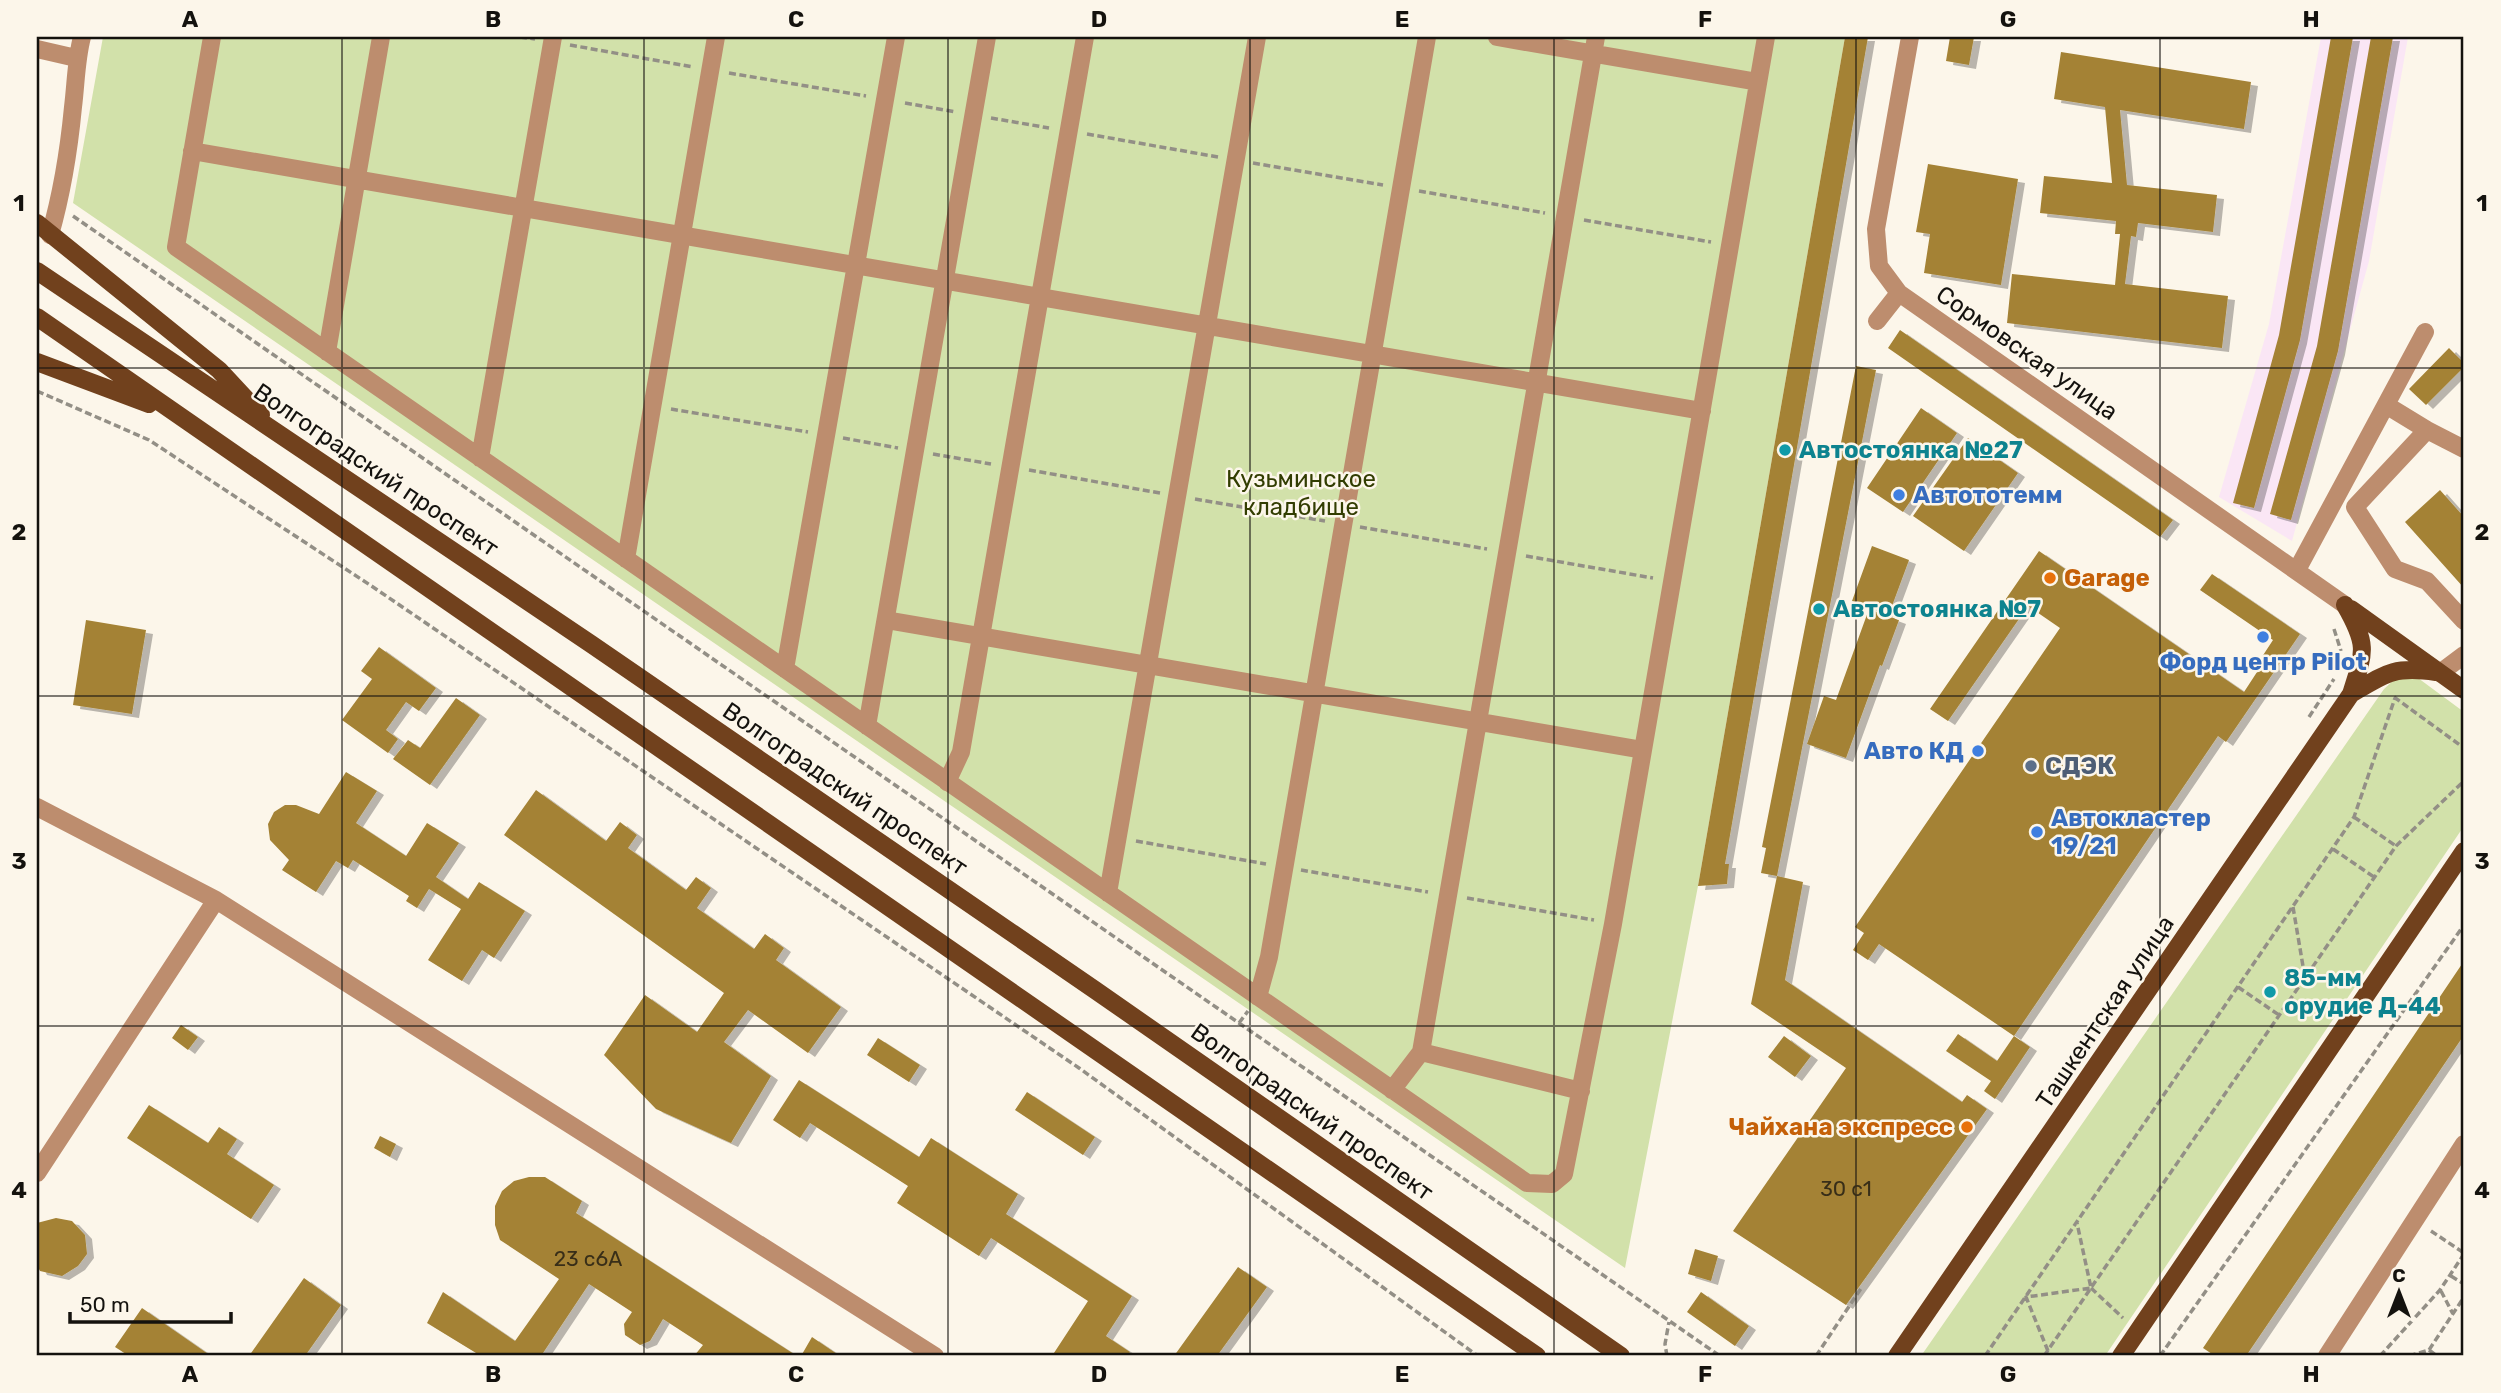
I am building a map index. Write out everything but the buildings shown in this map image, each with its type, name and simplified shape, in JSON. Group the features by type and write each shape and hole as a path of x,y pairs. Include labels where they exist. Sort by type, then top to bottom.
{"main road":[{"path":"43,229 219,370 283,438"},
{"name":"Волгоградский проспект","path":"37,271 602,652 1095,990 1621,1356"},
{"path":"37,317 1537,1356"},
{"path":"37,362 172,413"},
{"name":"Ташкентская улица","path":"2345,605 2464,690"},
{"name":"Ташкентская улица","path":"1897,1356 2351,694 2362,659 2363,645 2360,630 2345,605"},
{"name":"Ташкентская улица","path":"2351,694 2398,669 2440,673"},
{"path":"2121,1356 2464,851"}],"street":[{"path":"43,229 58,206 73,107 76,58 82,37"},
{"path":"212,37 176,247 1527,1184 1552,1184 1564,1174 1613,924 1766,37"},
{"path":"327,352 381,37"},
{"path":"626,559 716,37"},
{"path":"785,669 896,37"},
{"path":"867,726 987,37"},
{"path":"947,782 961,752 1085,37"},
{"path":"1108,893 1257,37"},
{"path":"1258,997 1269,957 1427,37"},
{"path":"1497,37 1595,45 1758,82"},
{"name":"Сормовская улица","path":"1910,37 1876,229 1880,266 1899,293 2345,605"},
{"path":"480,458 552,40"},
{"path":"1392,1090 1421,1052 1595,45"},
{"path":"37,48 76,58"},
{"path":"192,151 1702,411"},
{"path":"1877,321 1899,293"},
{"path":"2297,570 2425,332"},
{"path":"2386,405 2464,449"},
{"path":"2427,430 2355,507 2395,569 2427,581 2464,621"},
{"path":"2252,539 2259,521"},
{"path":"886,620 1643,750"},
{"path":"2440,673 2464,655"},
{"path":"37,807 216,900 934,1356"},
{"path":"37,1173 216,900"},
{"path":"1421,1052 1581,1091"},
{"path":"2327,1356 2464,1144"}],"path":[{"path":"520,37 552,40 1730,245"},
{"path":"58,206 1720,1356"},
{"path":"37,391 149,440 396,602 1079,1068 1478,1356"},
{"path":"2332,624 2345,662"},
{"path":"2308,719 2337,673"},
{"path":"2389,694 2464,748"},
{"path":"1985,1356 2354,817 2395,698"},
{"path":"2044,1356 2396,846 2464,781"},
{"path":"2354,817 2396,846"},
{"path":"1119,838 1613,924"},
{"path":"2333,849 2374,877"},
{"path":"2293,907 2305,978"},
{"path":"2160,1356 2464,925"},
{"path":"2238,987 2279,1015"},
{"path":"2380,1356 2440,1290 2464,1254 2415,1220"},
{"path":"2077,1223 2091,1289 2128,1322"},
{"path":"2451,1276 2464,1284"},
{"path":"1816,1356 1862,1287"},
{"path":"2026,1297 2091,1289"},
{"path":"2440,1290 2453,1314"},
{"path":"2026,1297 2048,1351"},
{"path":"2409,1356 2429,1350 2464,1297"},
{"path":"1667,1356 1665,1344 1670,1322"},
{"path":"2429,1350 2437,1356"}],"shaded area":[{"path":"2321,37 2408,37 2369,261 2292,541 2219,497 2269,324"}],"green space":[{"name":"Кузьминское кладбище","path":"103,37 1845,37 1698,886 1625,1268 73,203"},
{"path":"2396,678 2418,678 2464,712 2464,826 2105,1356 1921,1356 2384,689"}],"place":[{"name":"Автостоянка №27","path":"1785,450"},
{"name":"Автототемм","path":"1899,495"},
{"name":"Garage","path":"2050,578"},
{"name":"Автостоянка №7","path":"1819,609"},
{"name":"Форд центр Pilot","path":"2263,637"},
{"name":"Авто КД","path":"1978,751"},
{"name":"СДЭК","path":"2031,766"},
{"name":"Автокластер 19/21","path":"2037,832"},
{"name":"85-мм орудие Д-44","path":"2270,992"},
{"name":"Чайхана экспресс","path":"1967,1127"}]}
